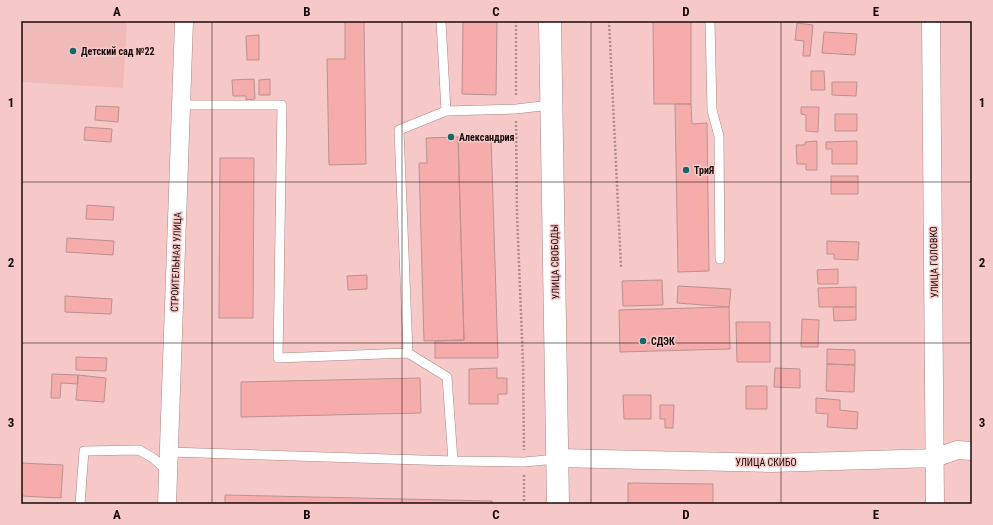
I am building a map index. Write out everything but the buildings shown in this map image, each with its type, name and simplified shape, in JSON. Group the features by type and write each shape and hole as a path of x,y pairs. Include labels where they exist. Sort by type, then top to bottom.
{"main road":[{"name":"УЛИЦА СВОБОДЫ","path":"550,21 558,504"}],"street":[{"name":"СТРОИТЕЛЬНАЯ УЛИЦА","path":"167,504 184,21"},
{"name":"УЛИЦА ГОЛОВКО","path":"931,21 935,504"},
{"name":"УЛИЦА СКИБО","path":"558,458 771,463 935,458 957,450 972,451"}],"lane":[{"path":"441,21 446,111"},
{"path":"710,21 712,110 719,136 720,259"},
{"path":"181,105 282,105 278,358 408,353 447,377 453,461"},
{"path":"408,353 399,130 446,111 516,109 551,105"},
{"path":"80,504 84,451 139,450 153,458 169,472"},
{"path":"169,452 453,461 524,462 558,458"}],"path":[{"path":"516,21 517,214 523,363 524,504"},
{"path":"609,21 621,267"}],"shaded area":[{"name":"Детский сад №22","path":"21,21 127,21 123,88 21,82"}],"place":[{"name":"Детский сад №22","path":"73,51"},
{"name":"Александрия","path":"451,137"},
{"name":"ТриЯ","path":"686,170"},
{"name":"СДЭК","path":"643,341"}]}
